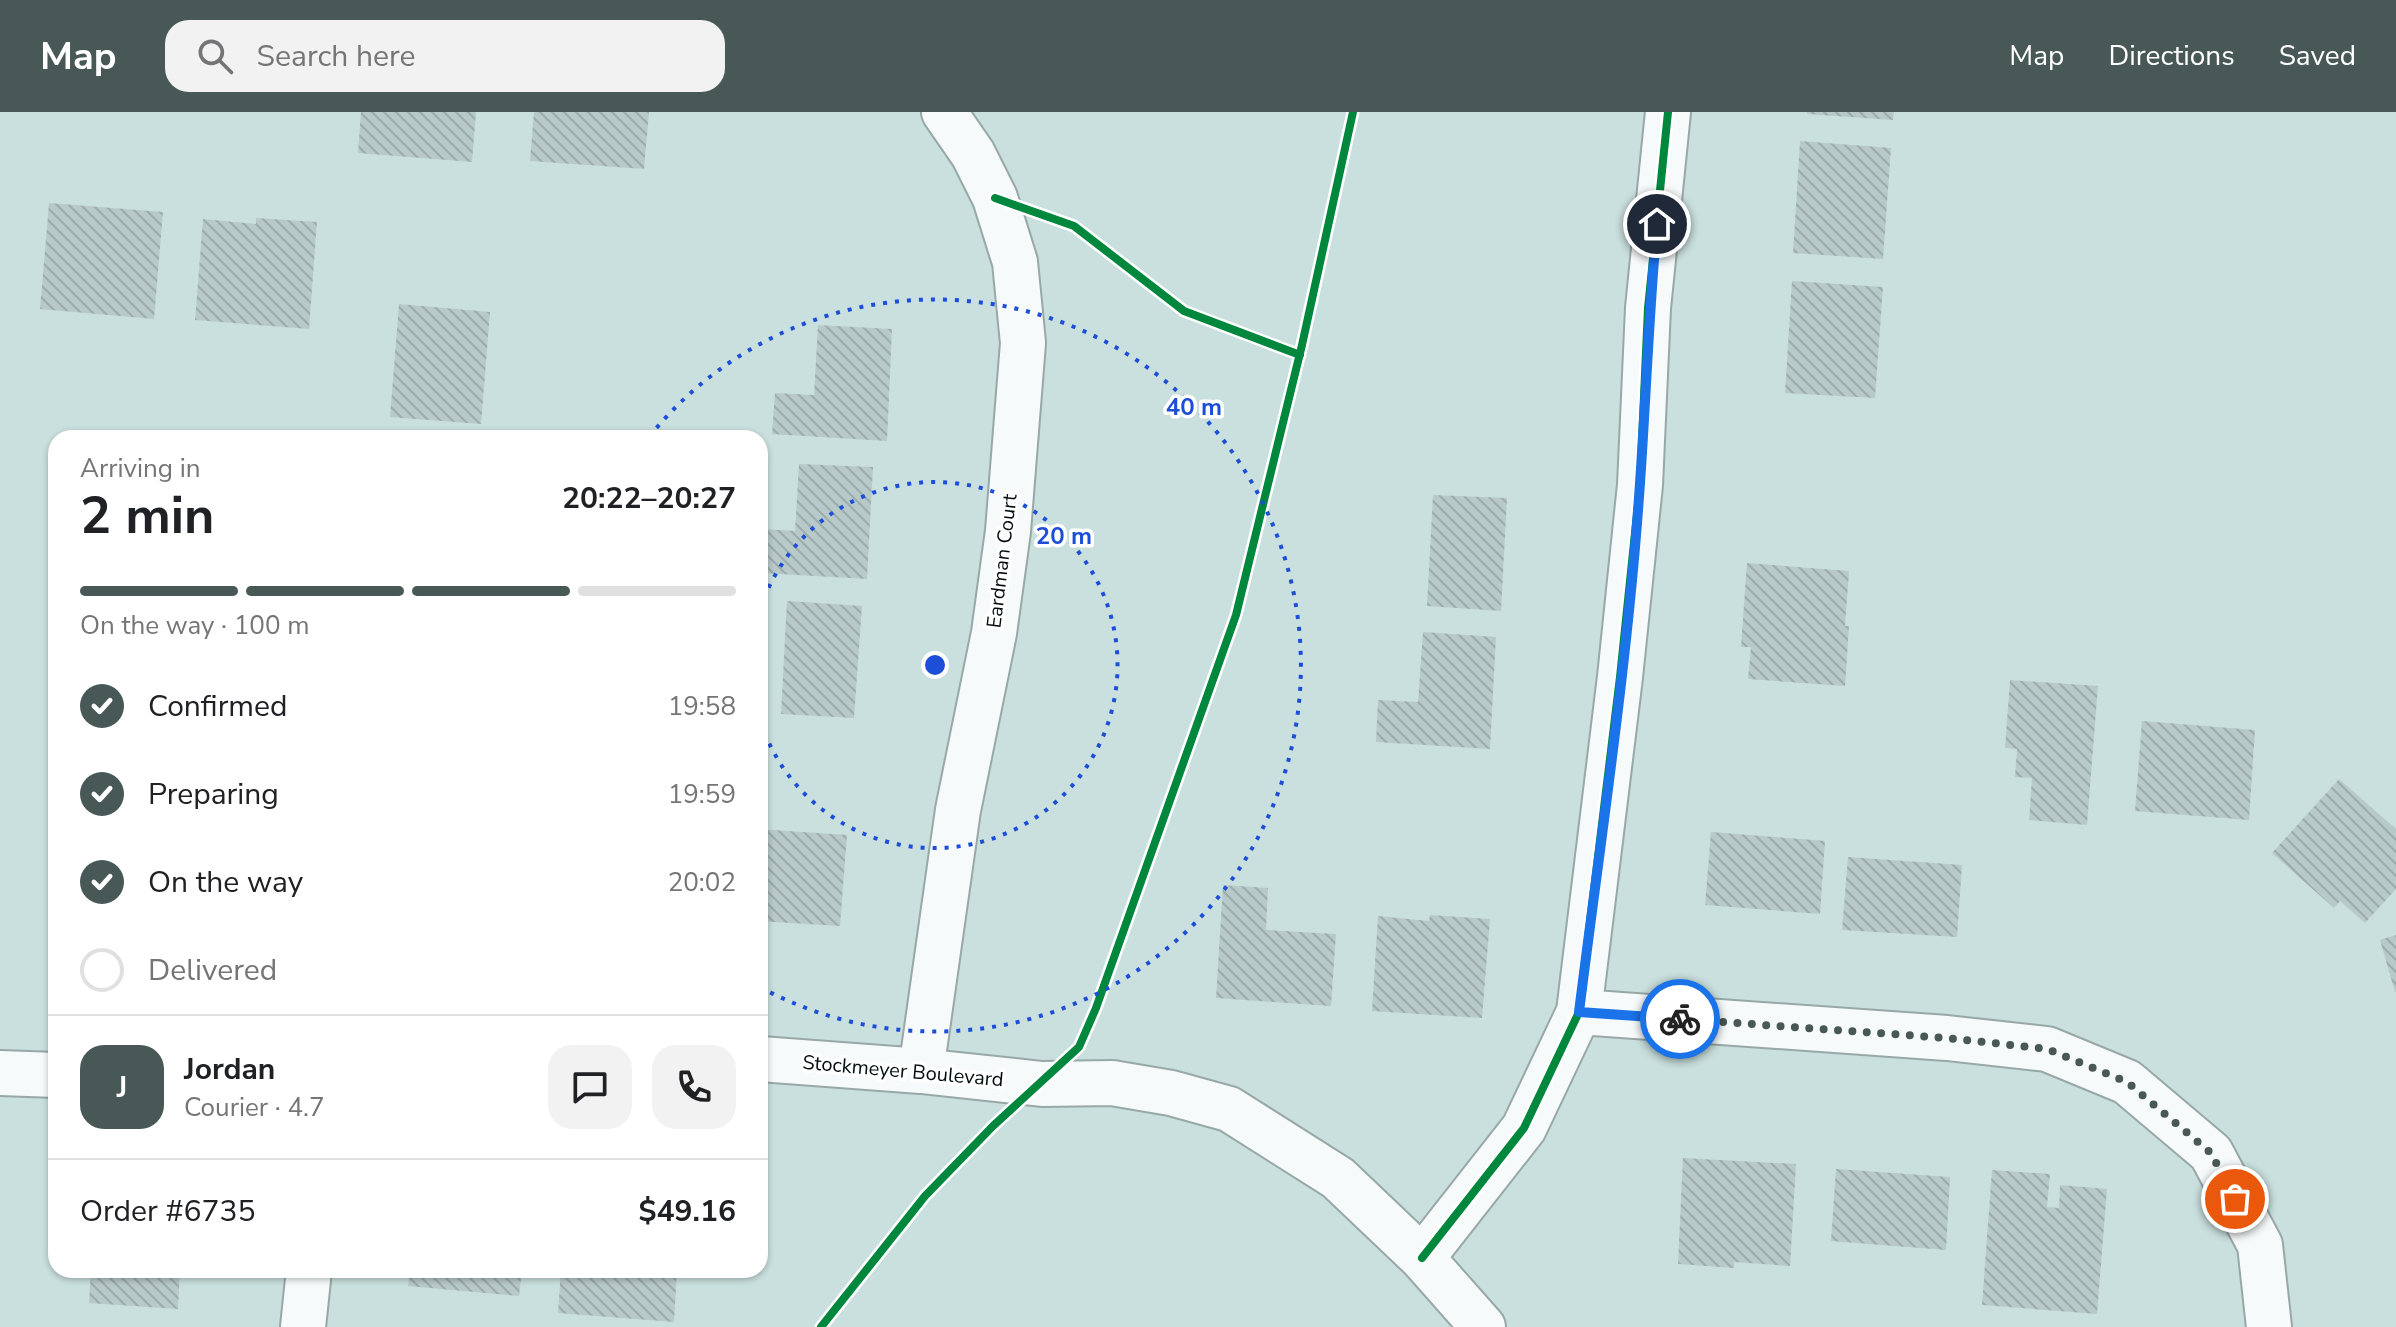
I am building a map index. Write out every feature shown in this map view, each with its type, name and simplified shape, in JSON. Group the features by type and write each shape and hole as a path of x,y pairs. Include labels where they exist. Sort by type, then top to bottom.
{"street":[{"name":"Eardman Court","path":"921,1071 958,810 994,633 1004,560 1023,343 1015,262 995,198 973,154 944,112"},
{"path":"1422,1258 1524,1128 1579,1012 1640,485 1648,308 1668,112"},
{"path":"1579,1012 1947,1038 2047,1049 2127,1082 2211,1153 2260,1245 2269,1327"},
{"name":"Stockmeyer Boulevard","path":"768,1060 1042,1084 1112,1083 1171,1093 1229,1109 1338,1178 1422,1258 1483,1327"},
{"path":"0,1073 48,1075"},
{"path":"303,1327 308,1278"}],"building":[{"path":"361,112 476,112 472,162 358,153"},
{"path":"534,112 649,112 644,169 530,161"},
{"path":"1807,112 1894,112 1893,120"},
{"path":"1800,141 1891,148 1883,259 1793,253"},
{"path":"49,203 163,212 154,319 40,309"},
{"path":"256,218 317,222 309,329 195,320 203,219 256,224"},
{"path":"1792,281 1883,287 1875,398 1785,393"},
{"path":"399,304 490,312 481,424 390,417"},
{"path":"818,325 892,329 887,441 772,434 775,393 814,395"},
{"path":"799,464 873,467 867,579 768,573 768,529 795,531"},
{"path":"1433,495 1507,498 1501,611 1427,606"},
{"path":"1747,563 1849,571 1845,686 1748,679 1751,647 1741,647"},
{"path":"787,601 862,606 854,718 781,714"},
{"path":"1423,632 1496,637 1490,749 1376,742 1378,700 1418,702"},
{"path":"2010,680 2098,686 2087,825 2029,820 2032,778 2015,777 2017,749 2005,748"},
{"path":"2142,721 2255,730 2249,820 2135,811"},
{"path":"2339,779 2396,829 2396,889 2365,923 2340,901 2334,908 2272,853"},
{"path":"768,830 847,835 840,926 768,922"},
{"path":"1711,832 1825,841 1820,914 1705,905"},
{"path":"1848,857 1962,865 1957,937 1842,930"},
{"path":"1223,885 1268,888 1266,930 1336,934 1331,1006 1216,998"},
{"path":"1430,915 1490,919 1482,1018 1372,1011 1378,916 1429,921"},
{"path":"2396,935 2396,992 2395,992 2380,940"},
{"path":"1683,1158 1796,1164 1790,1266 1734,1262 1734,1268 1678,1264"},
{"path":"1836,1169 1950,1177 1946,1250 1831,1241"},
{"path":"1992,1170 2050,1174 2047,1207 2059,1208 2060,1185 2107,1189 2097,1314 1982,1305"},
{"path":"91,1278 180,1278 178,1309 89,1303"},
{"path":"409,1278 521,1278 519,1296 408,1286"},
{"path":"560,1278 677,1278 674,1322 558,1313"}],"cycle path":[{"path":"821,1327 925,1196 993,1126 1079,1047 1096,1008 1236,615 1302,345 1353,112"},
{"path":"1422,1258 1524,1128 1579,1012 1640,485 1648,308 1668,112"},
{"path":"995,198 1074,226 1184,311 1300,355"}],"way so far":[{"path":"1680,1019 1947,1038 2047,1049 2127,1082 2211,1153 2235,1199"}],"route":[{"path":"1657,224 1648,308 1640,485 1579,1012 1680,1019"}]}
